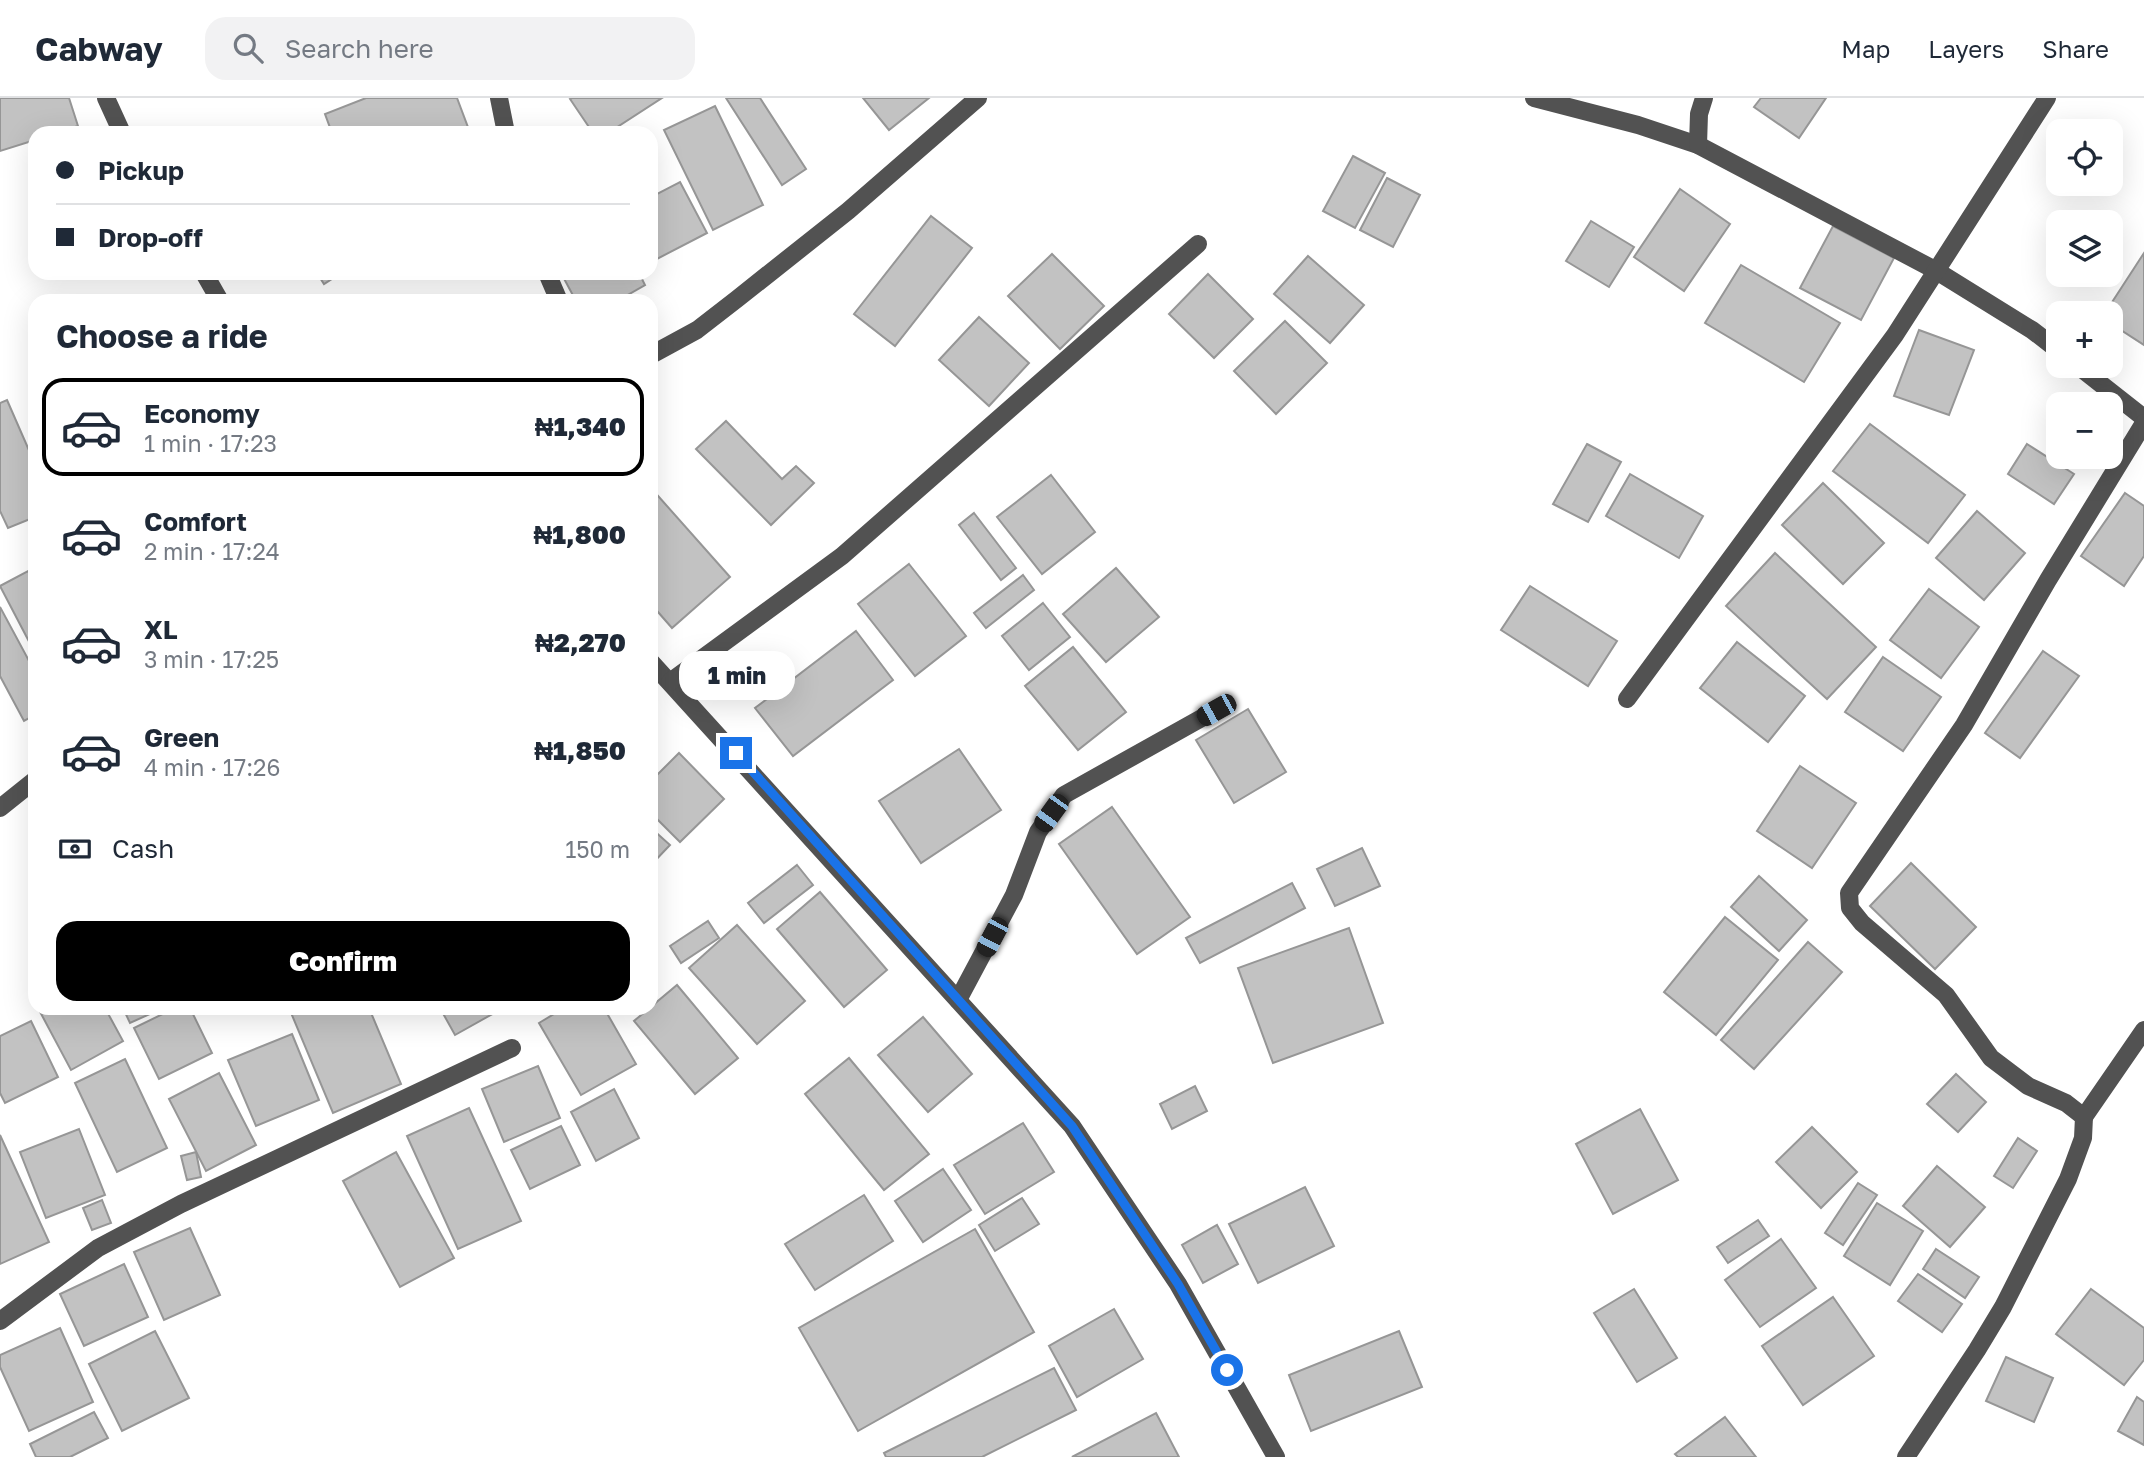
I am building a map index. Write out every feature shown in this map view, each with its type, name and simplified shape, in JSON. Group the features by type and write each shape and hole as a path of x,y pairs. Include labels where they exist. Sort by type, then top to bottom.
{"street":[{"path":"106,98 119,126"},
{"path":"499,98 505,126"},
{"path":"658,351 697,330 737,299 848,211 978,98"},
{"path":"1534,98 1638,125 1698,145 1935,270 2046,341"},
{"path":"1698,145 1699,114 1704,98"},
{"path":"1626,699 1895,335 2047,98"},
{"path":"670,682 842,556 1198,244"},
{"path":"2084,1117 2066,1103 2028,1086 1991,1058 1946,995 1863,923 1850,908 1849,893 1964,725 2144,420 2093,378"},
{"path":"658,669 1072,1126 1178,1284 1276,1457"},
{"path":"958,1000 1014,895 1038,831 1064,795 1216,710"},
{"path":"0,808 28,786"},
{"path":"1906,1457 2003,1307 2068,1179 2083,1138 2084,1117 2144,1030"},
{"path":"0,1321 98,1248 181,1204 512,1048"}],"building":[{"path":"0,98 69,98 78,126 28,126 28,142 0,151"},
{"path":"366,98 457,98 468,126 329,126 325,114"},
{"path":"662,98 619,126 588,126 570,99"},
{"path":"726,98 760,98 806,169 782,185"},
{"path":"863,98 929,98 889,130"},
{"path":"1761,98 1826,98 1799,138 1754,107"},
{"path":"715,106 763,205 713,230 664,130"},
{"path":"1353,156 1385,173 1355,228 1323,211"},
{"path":"1387,178 1420,195 1393,247 1360,230"},
{"path":"680,182 707,233 658,258 658,193"},
{"path":"1680,189 1730,224 1684,291 1634,257"},
{"path":"931,216 972,248 895,346 854,314"},
{"path":"1591,221 1634,247 1609,287 1566,261"},
{"path":"1833,226 1894,258 1861,320 1800,288"},
{"path":"2144,253 2144,345 2123,331 2123,301 2113,301"},
{"path":"1052,254 1104,306 1060,349 1008,296"},
{"path":"1308,256 1364,305 1330,343 1274,294"},
{"path":"1741,265 1840,323 1804,382 1705,323"},
{"path":"1208,274 1253,319 1214,358 1169,314"},
{"path":"565,280 642,280 645,285 629,294 572,294"},
{"path":"979,317 1029,363 989,406 939,360"},
{"path":"1285,321 1327,363 1276,414 1234,371"},
{"path":"1919,330 1974,350 1949,415 1894,396"},
{"path":"7,400 28,448 28,520 8,528 0,511 0,403"},
{"path":"726,421 782,479 796,466 814,483 771,525 696,449"},
{"path":"1870,424 1965,495 1928,543 1833,471"},
{"path":"1587,444 1621,462 1588,522 1553,504"},
{"path":"2027,444 2046,456 2046,469 2066,469 2074,474 2054,504 2008,474"},
{"path":"1630,474 1703,516 1679,558 1606,516"},
{"path":"1051,475 1095,532 1042,574 997,517"},
{"path":"1823,483 1884,543 1843,584 1782,525"},
{"path":"2125,493 2144,506 2144,556 2124,586 2081,556"},
{"path":"658,496 730,577 672,628 658,612"},
{"path":"1977,511 2025,553 1984,600 1936,558"},
{"path":"974,513 1016,568 1001,580 959,525"},
{"path":"1775,553 1876,647 1827,699 1726,606"},
{"path":"909,564 966,636 915,676 858,604"},
{"path":"1116,568 1159,617 1106,662 1063,614"},
{"path":"28,571 28,640 0,586"},
{"path":"1023,575 1034,590 986,628 974,613"},
{"path":"1530,586 1617,641 1588,686 1501,630"},
{"path":"1929,589 1979,627 1941,678 1890,640"},
{"path":"1043,603 1070,637 1029,670 1002,636"},
{"path":"0,607 28,659 28,719 24,721 0,676"},
{"path":"856,631 893,680 793,756 755,708"},
{"path":"1737,642 1805,696 1768,742 1700,688"},
{"path":"1073,647 1126,712 1078,750 1025,686"},
{"path":"2043,651 2079,676 2020,758 1985,733"},
{"path":"1883,657 1941,697 1903,751 1845,712"},
{"path":"1248,709 1286,772 1234,803 1196,740"},
{"path":"959,749 1001,810 921,863 879,801"},
{"path":"679,753 724,799 680,842 658,820 658,774"},
{"path":"1800,766 1856,803 1812,868 1757,831"},
{"path":"1112,807 1190,917 1137,954 1059,844"},
{"path":"658,834 670,845 658,858"},
{"path":"1362,848 1380,886 1335,906 1317,869"},
{"path":"1911,863 1976,927 1935,969 1870,906"},
{"path":"797,865 813,885 764,923 748,903"},
{"path":"1759,876 1807,920 1779,951 1731,907"},
{"path":"1292,883 1305,908 1200,963 1186,938"},
{"path":"820,892 887,970 844,1007 777,929"},
{"path":"1725,917 1778,960 1716,1035 1664,992"},
{"path":"708,921 719,938 681,963 670,946"},
{"path":"737,925 805,1001 757,1044 689,968"},
{"path":"1349,928 1383,1023 1273,1063 1238,968"},
{"path":"1808,942 1842,972 1754,1069 1721,1040"},
{"path":"677,985 738,1058 695,1094 634,1021 641,1015 658,1015 658,1001"},
{"path":"42,1015 109,1015 123,1041 71,1070"},
{"path":"126,1015 148,1015 130,1023"},
{"path":"161,1015 193,1015 212,1053 159,1079 134,1028"},
{"path":"292,1015 372,1015 401,1084 333,1113"},
{"path":"444,1015 491,1015 455,1035"},
{"path":"552,1015 608,1015 636,1064 581,1095 539,1023"},
{"path":"923,1017 972,1074 928,1112 878,1055"},
{"path":"31,1021 58,1077 5,1103 0,1093 0,1036"},
{"path":"292,1034 319,1100 256,1126 228,1060"},
{"path":"849,1058 929,1154 884,1190 805,1094"},
{"path":"125,1059 167,1148 117,1172 75,1083"},
{"path":"538,1066 560,1118 504,1142 482,1089"},
{"path":"219,1073 256,1145 206,1171 169,1099"},
{"path":"1956,1074 1986,1102 1958,1132 1927,1104"},
{"path":"1195,1086 1207,1111 1172,1129 1160,1104"},
{"path":"614,1089 639,1138 596,1161 571,1112"},
{"path":"469,1108 521,1221 458,1249 407,1136"},
{"path":"1640,1109 1678,1180 1613,1214 1576,1144"},
{"path":"1023,1123 1054,1172 985,1214 954,1165"},
{"path":"561,1126 580,1165 530,1189 511,1150"},
{"path":"1812,1127 1857,1172 1821,1208 1776,1162"},
{"path":"79,1129 105,1195 46,1218 20,1152"},
{"path":"0,1135 49,1242 0,1264"},
{"path":"2018,1138 2037,1151 2013,1188 1994,1176"},
{"path":"196,1152 201,1177 187,1180 181,1156"},
{"path":"396,1152 454,1258 400,1287 343,1181"},
{"path":"1937,1166 1985,1207 1950,1247 1903,1206"},
{"path":"943,1169 971,1210 923,1242 895,1201"},
{"path":"1858,1183 1877,1195 1843,1245 1825,1233"},
{"path":"1305,1187 1334,1246 1258,1283 1229,1224"},
{"path":"864,1195 893,1241 815,1290 785,1244"},
{"path":"1022,1198 1039,1224 995,1251 979,1225"},
{"path":"102,1200 111,1223 92,1230 83,1208"},
{"path":"1877,1203 1923,1231 1890,1285 1844,1256"},
{"path":"1758,1220 1769,1236 1728,1263 1717,1247"},
{"path":"1217,1225 1238,1264 1203,1283 1182,1245"},
{"path":"190,1228 220,1295 164,1320 134,1252"},
{"path":"975,1229 1034,1332 858,1431 799,1328"},
{"path":"1781,1239 1816,1288 1760,1327 1725,1280"},
{"path":"1936,1249 1979,1277 1965,1298 1923,1269"},
{"path":"124,1264 148,1317 84,1346 60,1294"},
{"path":"1918,1274 1962,1304 1942,1332 1898,1301"},
{"path":"1634,1289 1677,1358 1637,1382 1594,1313"},
{"path":"2091,1289 2144,1328 2144,1360 2124,1385 2056,1334"},
{"path":"1833,1297 1874,1356 1803,1405 1762,1346"},
{"path":"1114,1309 1143,1359 1077,1397 1049,1346"},
{"path":"60,1328 93,1402 29,1431 0,1367 0,1355"},
{"path":"155,1331 189,1398 122,1431 89,1364"},
{"path":"1399,1331 1422,1387 1311,1431 1289,1375"},
{"path":"2006,1357 2053,1378 2034,1422 1986,1401"},
{"path":"1054,1368 1076,1410 982,1457 886,1457 884,1453"},
{"path":"2137,1397 2144,1402 2144,1445 2118,1431"},
{"path":"94,1412 108,1438 70,1457 36,1457 30,1444"},
{"path":"1156,1413 1179,1457 1072,1457"},
{"path":"1725,1417 1756,1457 1678,1457 1675,1454"}],"route":[{"path":"736,753 1072,1126 1178,1284 1227,1370"}]}
